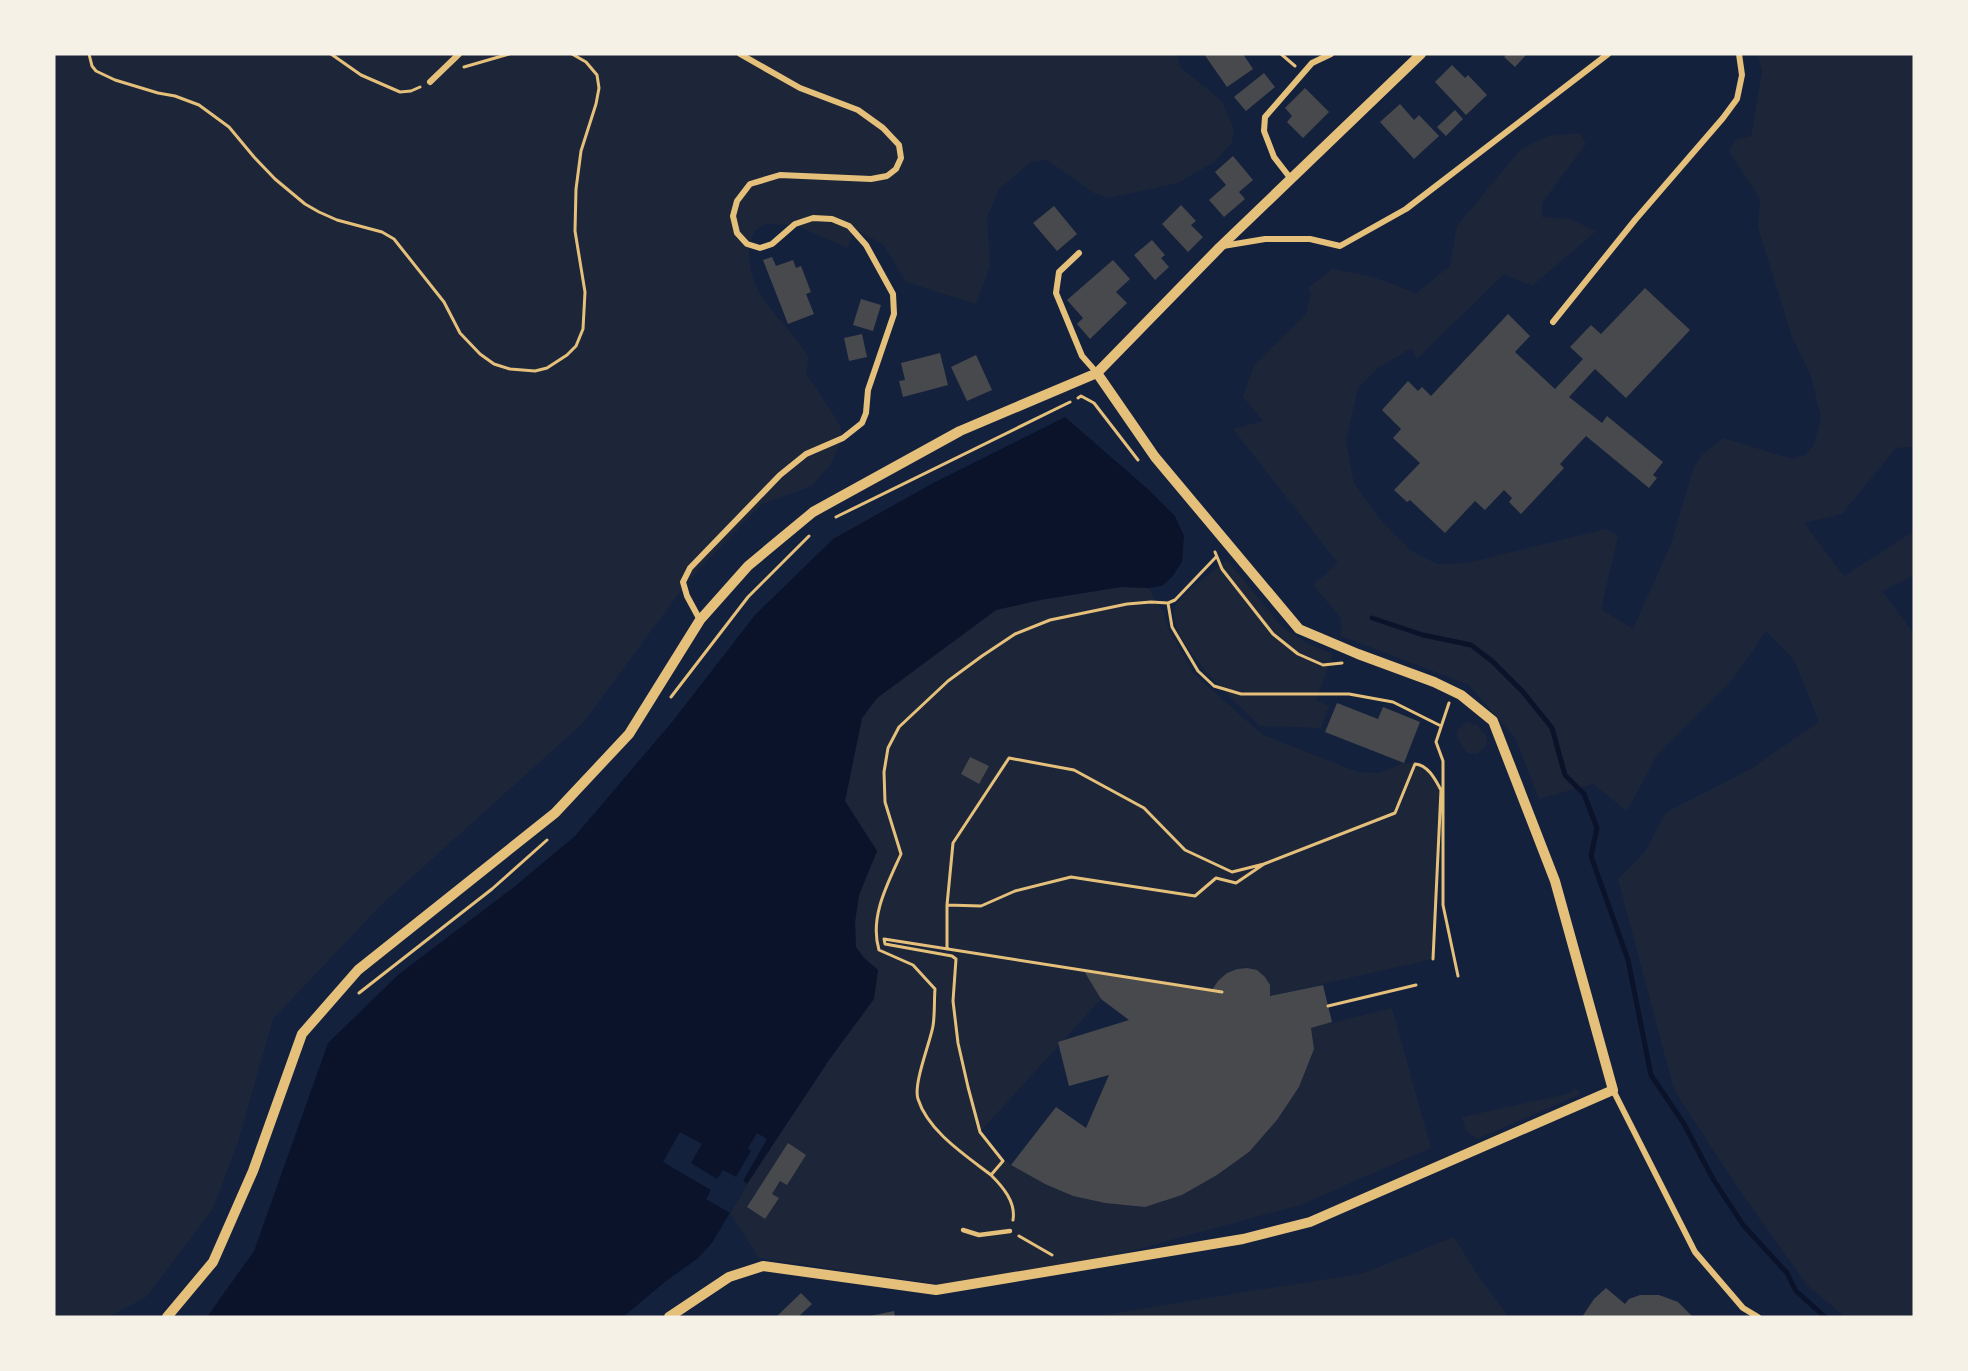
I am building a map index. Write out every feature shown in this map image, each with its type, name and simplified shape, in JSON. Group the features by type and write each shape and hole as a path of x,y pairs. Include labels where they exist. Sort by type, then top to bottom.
{"street":[{"path":"430,82 459,54"},
{"path":"700,620 687,596 683,582 690,567 780,475 806,454 843,438 862,423 866,413 868,390 894,314 893,294 866,245 849,226 832,219 813,218 795,224 772,244 760,248 747,244 737,233 733,216 737,201 750,184 780,175 871,179 887,176 896,169 901,158 899,145 883,128 858,110 800,88 740,54"},
{"path":"1291,178 1274,157 1264,131 1265,117 1312,63 1331,54"},
{"path":"167,1317 213,1262 253,1171 302,1034 358,970 555,813 629,734 700,620 748,566 813,512 960,431 1097,373 1220,247 1421,54"},
{"path":"1220,247 1264,239 1310,239 1340,246 1406,209 1608,54"},
{"path":"1553,322 1737,99 1742,75 1739,54"},
{"path":"1079,253 1059,272 1056,292 1082,356 1097,373 1155,457 1228,547 1246,564 1299,629 1434,682 1461,695 1493,721 1555,881 1613,1090 1695,1252 1743,1308 1758,1317"},
{"path":"669,1317 729,1277 763,1266 936,1290 1243,1239 1310,1222 1613,1090"}],"lane":[{"path":"963,1230 979,1235 1010,1231"}],"path":[{"path":"89,54 96,71 115,80 199,105 229,127 275,179 305,204 337,220 382,232 394,239 444,302 460,333 480,354 494,364 510,369 535,371 547,369 567,355 576,346 583,328 585,292 575,231 576,189 581,151 599,88 597,75 586,62 572,54"},
{"path":"331,54 361,75 400,92 411,91 430,82"},
{"path":"463,68 509,54"},
{"path":"1281,54 1304,73"},
{"path":"829,521 1081,396 1094,403 1145,468"},
{"path":"669,699 748,597 811,534"},
{"path":"1213,546 1222,569 1273,634 1298,654 1323,665 1350,662"},
{"path":"1072,1267 1010,1231 1015,1210 1003,1187 934,1128 917,1097 921,1069 933,1026 934,989 913,965 879,950 876,939 881,900 901,854 885,802 884,772 888,748 899,727 948,681 1015,634 1050,620 1127,604 1168,603 1175,600 1228,547"},
{"path":"1168,603 1172,627 1198,671 1214,686 1241,694 1349,694 1393,702 1441,726"},
{"path":"1446,699 1450,701 1436,741 1443,761 1443,905 1458,976"},
{"path":"947,949 947,905 953,843 1009,758 1074,770 1144,808 1185,850 1232,872 1264,864 1395,813 1415,764 1419,764 1427,768 1441,790 1433,959"},
{"path":"355,995 492,889 554,832"},
{"path":"947,905 981,906 1015,891 1071,877 1195,896 1216,878 1236,883 1264,864"},
{"path":"991,1175 1003,1161 980,1132 968,1087 958,1043 953,1001 956,958 885,944 884,939 1222,992"},
{"path":"1328,1006 1416,985"}],"shaded area":[{"path":"54,54 1177,54 1181,68 1222,101 1234,129 1232,143 1214,162 1178,183 1109,198 1094,193 1047,160 1031,162 999,189 987,218 990,266 976,304 906,282 883,244 854,229 848,248 795,225 766,224 754,231 749,259 758,289 809,359 806,373 840,425 843,439 830,465 812,486 762,504 689,580 582,724 381,905 273,1019 238,1142 213,1209 146,1297 109,1317 54,1317"},
{"path":"1758,54 1914,54 1914,447 1896,448 1842,514 1804,523 1844,576 1914,531 1914,575 1882,591 1914,634 1914,1317 1844,1316 1807,1285 1740,1191 1674,1090 1618,879 1645,852 1666,812 1749,770 1819,722 1794,660 1766,631 1733,679 1657,755 1627,811 1593,784 1539,799 1515,738 1469,685 1341,636 1341,618 1313,585 1338,563 1233,429 1263,421 1243,397 1254,365 1306,314 1311,292 1308,288 1332,269 1373,277 1416,293 1450,266 1457,226 1521,149 1548,136 1579,133 1586,144 1542,203 1542,217 1570,219 1596,231 1532,286 1504,274 1417,359 1411,348 1377,369 1358,388 1346,441 1354,483 1379,518 1410,550 1437,564 1467,563 1606,529 1618,536 1601,609 1633,629 1671,544 1694,467 1702,455 1723,438 1792,459 1805,455 1814,445 1821,418 1811,376 1792,337 1758,227 1760,199 1729,151 1737,139 1751,136 1762,72"},
{"path":"1065,417 1149,490 1175,516 1184,536 1182,562 1172,577 1162,586 1121,587 1040,600 996,610 877,698 862,718 845,801 877,851 859,895 855,922 856,947 864,958 878,970 874,999 829,1060 747,1184 712,1243 697,1259 666,1281 623,1317 207,1317 254,1251 328,1043 399,974 514,887 575,836 672,722 755,615 833,539 935,482"},
{"path":"1227,560 1283,628 1311,645 1333,654 1316,700 1329,706 1321,728 1260,726 1205,670 1180,635 1174,619 1175,606 1190,590"},
{"path":"1121,587 1148,588 1164,613 1168,628 1193,673 1263,735 1358,772 1379,773 1404,763 1419,764 1427,768 1441,790 1433,959 1270,996 1269,988 1262,976 1257,971 1245,968 1229,972 1212,990 1085,972 1101,999 980,1132 1003,1160 1045,1184 1073,1196 1105,1203 1145,1207 1182,1195 1217,1175 1249,1152 1277,1120 1299,1087 1314,1049 1311,1028 1392,1008 1431,1148 1300,1205 1072,1267 936,1284 759,1258 730,1213 829,1060 874,998 878,970 864,958 856,947 855,922 859,895 877,851 845,801 862,718 877,698 996,610 1040,600"},
{"path":"1467,722 1477,725 1487,737 1486,746 1477,754 1467,753 1458,740 1457,731"},
{"path":"1576,1088 1581,1094 1477,1139 1466,1131 1462,1117 1567,1094"},
{"path":"1454,1237 1482,1282 1509,1317 1101,1317 1364,1273"}],"pier":[{"path":"680,1132 702,1144 691,1163 717,1179 723,1170 736,1177 751,1151 748,1148 757,1133 767,1139 743,1181 747,1184 730,1213 706,1199 711,1190 663,1162"}],"building":[{"path":"1204,54 1243,54 1253,69 1227,87"},
{"path":"1507,54 1527,54 1515,67 1504,57"},
{"path":"1452,65 1465,78 1468,75 1487,95 1466,115 1435,82"},
{"path":"1264,73 1275,87 1246,111 1234,97"},
{"path":"1305,88 1329,112 1303,138 1287,122 1292,116 1285,108"},
{"path":"1400,104 1414,120 1419,115 1439,136 1414,159 1380,122"},
{"path":"1455,110 1463,119 1446,136 1437,127"},
{"path":"1233,156 1253,180 1239,192 1245,199 1224,217 1209,200 1226,185 1215,172"},
{"path":"1181,205 1196,221 1191,225 1203,237 1188,252 1162,224"},
{"path":"1054,206 1077,234 1057,251 1033,223"},
{"path":"1152,240 1165,255 1161,258 1169,267 1155,280 1134,255"},
{"path":"772,257 776,266 793,260 796,268 801,266 811,292 806,294 814,314 788,324 763,260"},
{"path":"1113,260 1130,279 1116,292 1127,303 1090,339 1077,324 1083,318 1067,300"},
{"path":"1645,288 1690,330 1626,398 1595,369 1569,397 1602,423 1607,416 1663,462 1653,475 1657,478 1649,488 1586,436 1560,464 1564,468 1521,514 1509,502 1512,498 1504,490 1485,510 1475,501 1445,533 1410,500 1407,502 1394,490 1420,463 1393,438 1401,429 1382,410 1408,381 1418,391 1422,387 1431,396 1508,314 1530,336 1515,352 1555,389 1583,359 1570,347 1591,325 1601,334"},
{"path":"861,299 881,305 873,331 853,325"},
{"path":"862,334 867,357 849,361 844,338"},
{"path":"940,353 948,385 903,397 899,381 905,380 901,363"},
{"path":"976,355 992,390 967,401 951,367"},
{"path":"1337,703 1378,719 1383,707 1420,722 1404,763 1325,732"},
{"path":"970,757 989,766 979,784 961,774"},
{"path":"1247,968 1257,970 1265,977 1270,985 1270,996 1323,985 1332,1022 1311,1028 1314,1049 1299,1087 1277,1120 1249,1152 1217,1175 1182,1195 1145,1207 1105,1203 1073,1196 1011,1165 1056,1107 1086,1128 1109,1075 1069,1086 1058,1042 1129,1020 1101,999 1084,971 1212,990 1227,973"},
{"path":"788,1143 806,1155 787,1185 780,1181 772,1194 779,1198 765,1219 747,1207"},
{"path":"1606,1288 1625,1304 1629,1299 1640,1295 1659,1295 1678,1302 1693,1317 1582,1317 1594,1299"},
{"path":"801,1293 812,1304 798,1317 776,1317"},
{"path":"894,1311 895,1317 870,1317 870,1316"}],"waterway":[{"path":"1372,618 1423,635 1471,645 1492,661 1523,692 1552,728 1565,775 1584,794 1597,828 1591,856 1628,960 1651,1075 1684,1124 1713,1179 1743,1225 1787,1273 1796,1291 1825,1317"}]}
